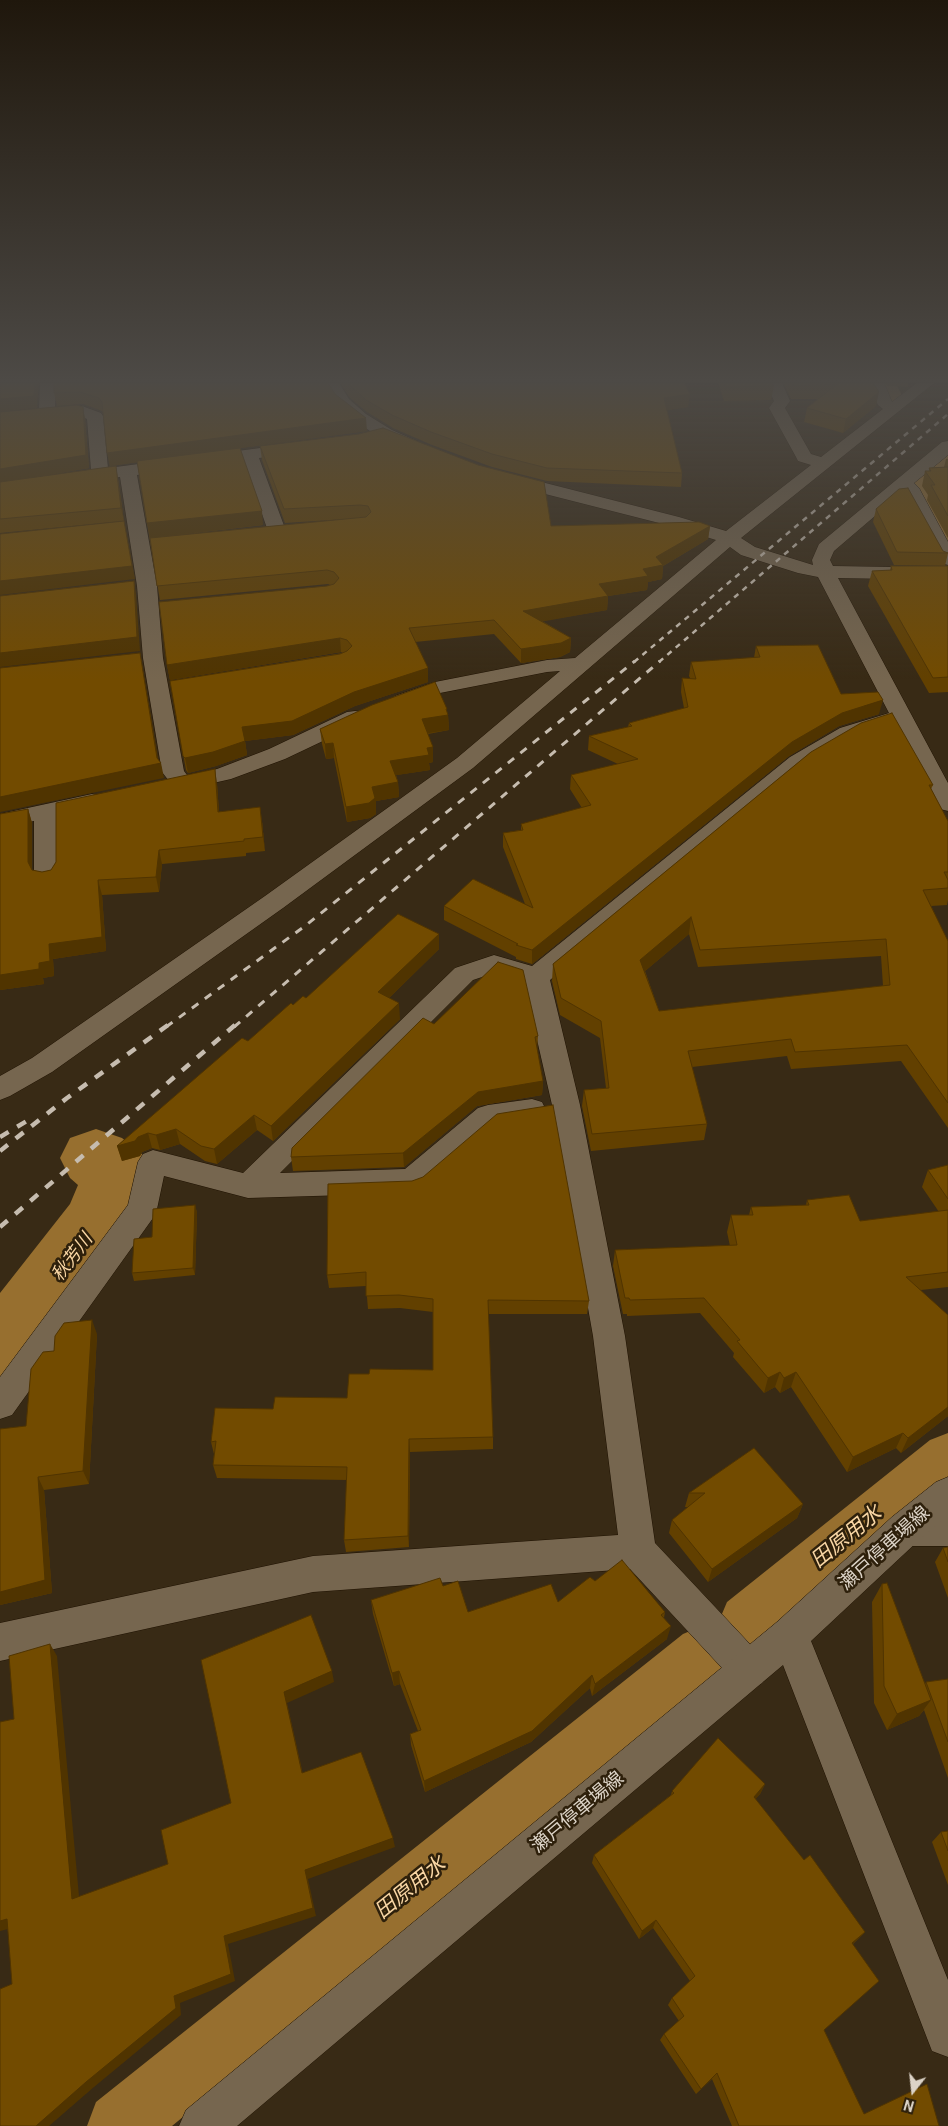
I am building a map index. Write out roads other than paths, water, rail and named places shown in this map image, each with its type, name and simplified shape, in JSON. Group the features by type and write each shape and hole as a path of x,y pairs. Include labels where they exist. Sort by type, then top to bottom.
{"street":[{"path":"128,482 130,534 137,588 149,610 144,659 169,688 173,772 182,783"},
{"path":"259,482 277,531"},
{"path":"522,482 673,521 728,538 748,551 805,569 825,572 948,574"},
{"path":"0,1090 42,1065 266,908 465,763 728,538 800,482"},
{"path":"948,560 910,488 902,484 826,548 821,560 825,572 948,804"},
{"path":"257,534 296,530"},
{"path":"130,534 159,544"},
{"path":"149,610 169,608"},
{"path":"153,789 222,774 277,754 377,709 436,688 547,666 581,664"},
{"path":"536,977 798,762 848,733 888,720 902,718"},
{"path":"0,821 114,797"},
{"path":"46,811 46,877"},
{"path":"248,1186 464,974 494,964 536,977"},
{"path":"536,977 566,1105 610,1336 638,1551 749,1670"},
{"path":"0,1404 142,1210 153,1162 248,1186 412,1181 488,1116 566,1105"},
{"name":"瀬戸停車場線","path":"202,2126 749,1670 790,1635 905,1529 948,1494"},
{"path":"905,1529 948,1529"},
{"path":"0,1642 313,1574 638,1551"},
{"path":"790,1635 948,2035"}],"waterway":[{"path":"917,482 915,484 948,542"},
{"name":"秋芳川","path":"0,1355 101,1220 118,1177 96,1158"},
{"name":"田原用水","path":"746,1621 948,1456"},
{"name":"田原用水","path":"120,2126 702,1653"}],"railway":[{"path":"634,662 849,482"},
{"path":"659,662 869,482"},
{"path":"166,1027 305,926 635,661"},
{"path":"234,1027 660,661"},
{"path":"0,1151 67,1098 168,1025"},
{"path":"0,1227 235,1025"},
{"path":"0,1137 32,1118"}]}
